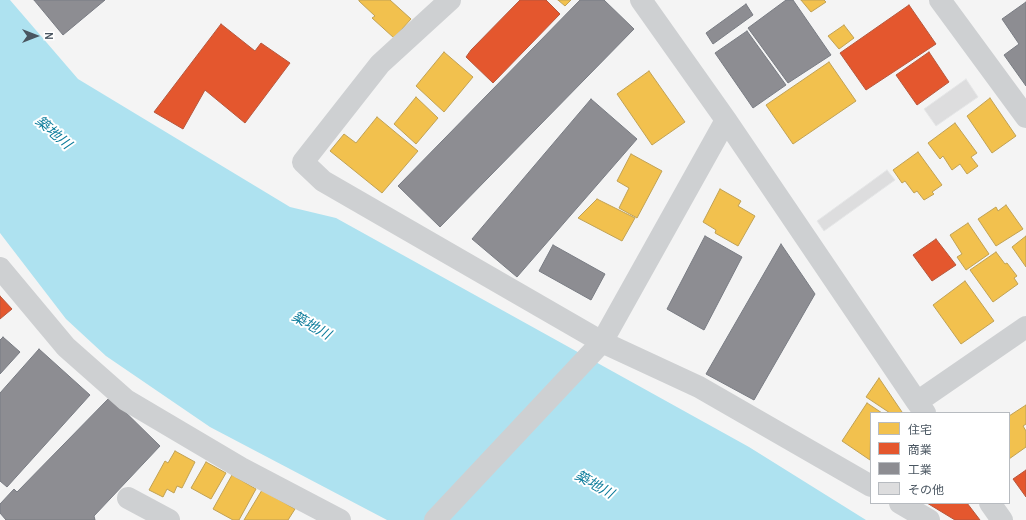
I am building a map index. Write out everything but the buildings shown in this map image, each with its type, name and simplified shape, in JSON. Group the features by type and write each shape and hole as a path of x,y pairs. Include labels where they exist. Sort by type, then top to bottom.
{"street":[{"path":"450,0 380,64 303,162 323,181 596,347 699,387 870,485"},
{"path":"641,0 726,120 921,408 1026,327"},
{"path":"940,0 1026,117"},
{"path":"435,520 596,347 726,120"},
{"path":"0,268 66,347 126,400 241,468 340,520"},
{"path":"128,498 169,520"},
{"path":"902,504 929,520"},
{"path":"991,504 1002,520"}],"water":[{"name":"築地川","path":"0,0 10,0 78,79 290,207 336,218 749,447 866,520 387,520 210,427 106,356 66,319 0,233"}]}
